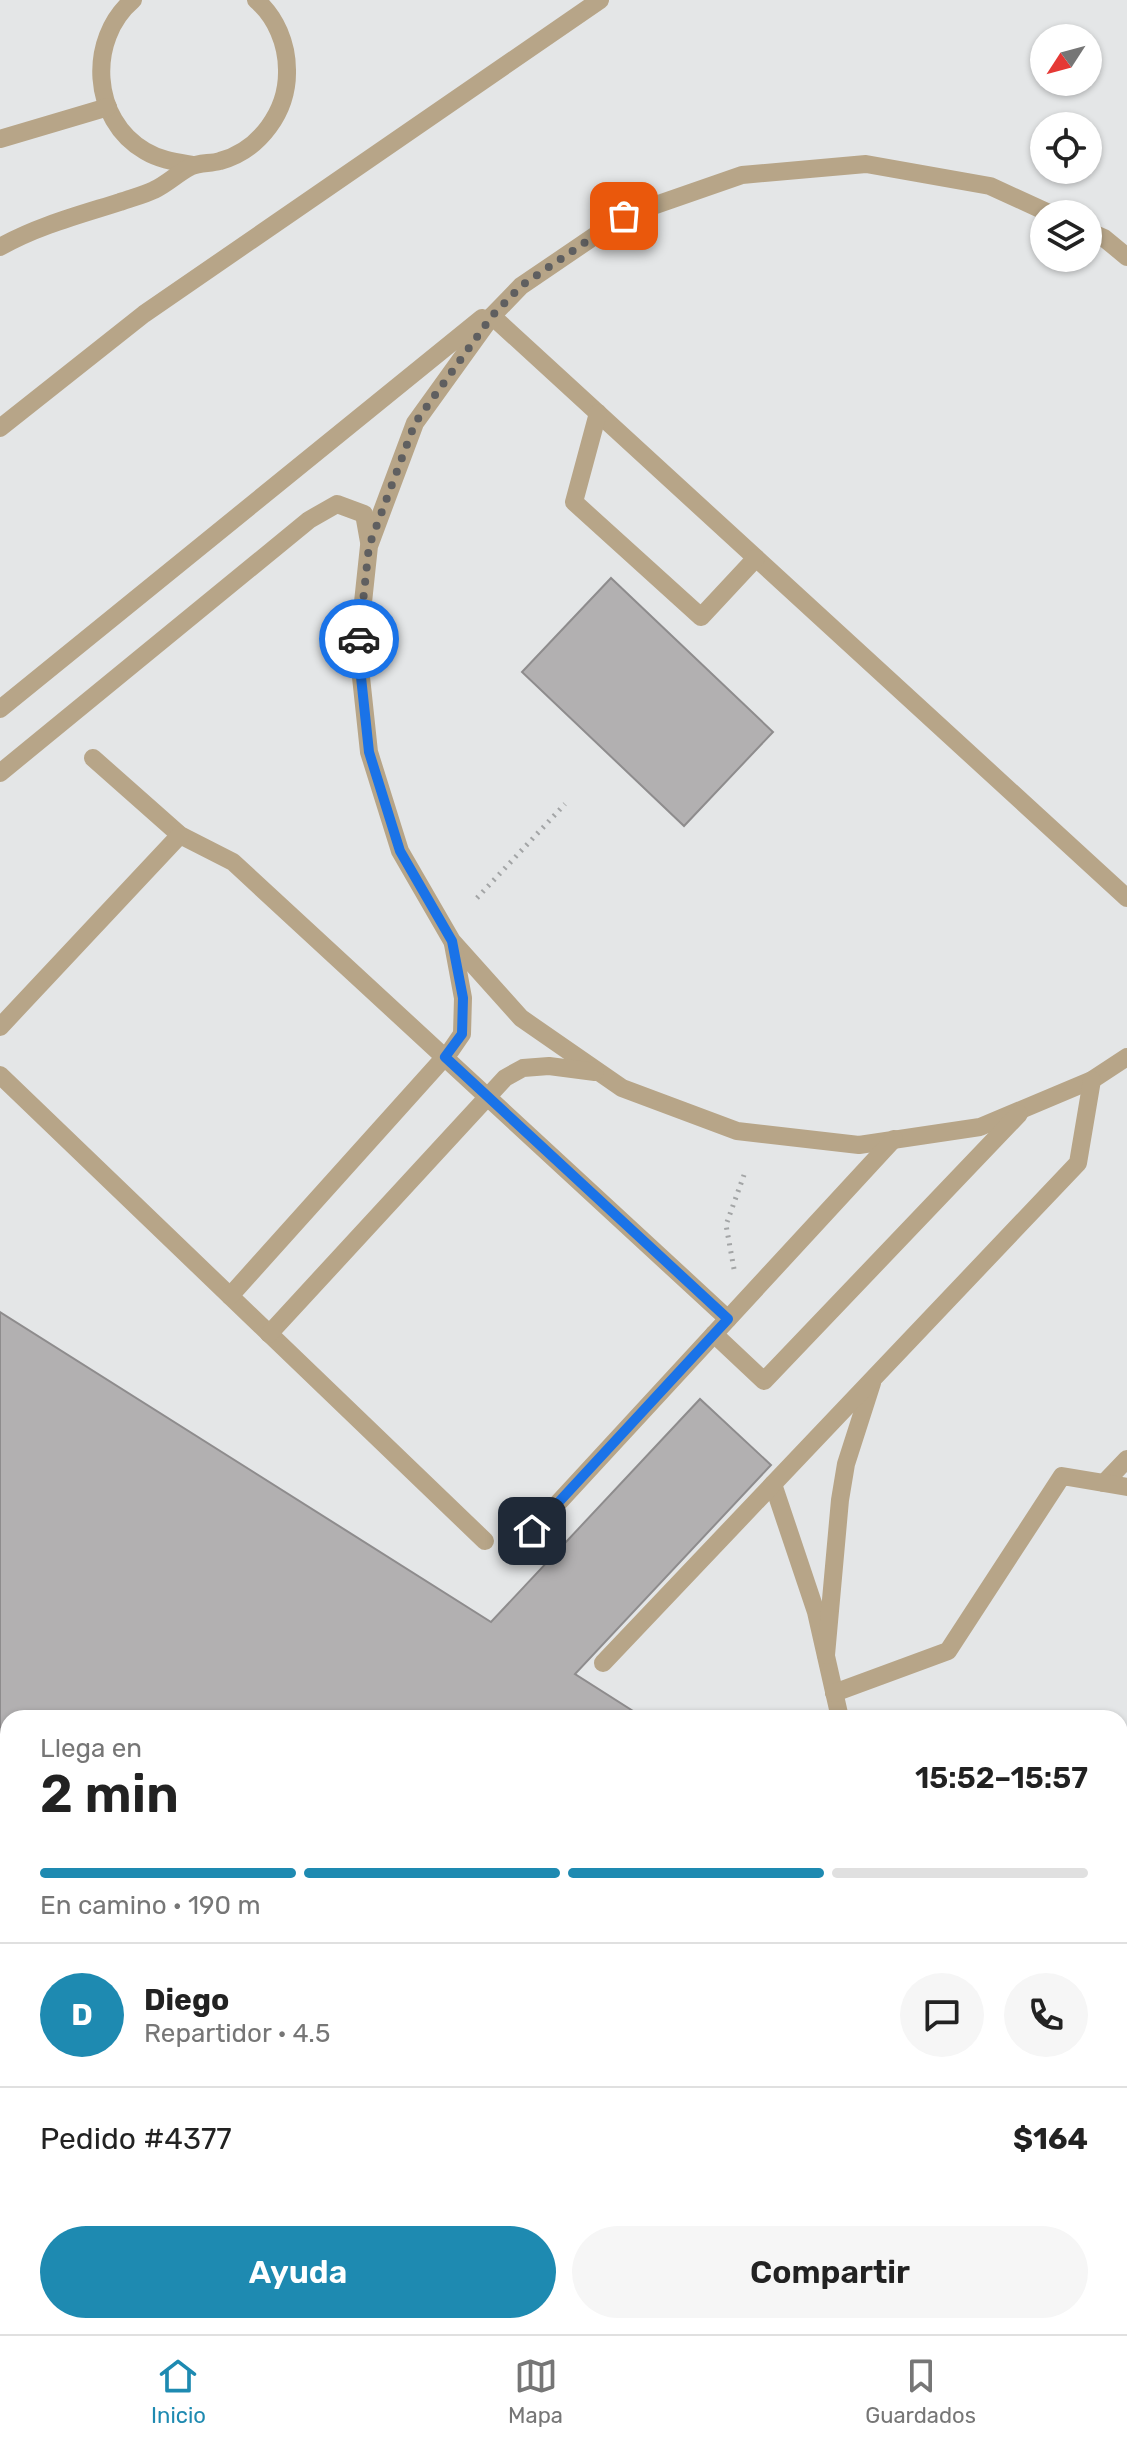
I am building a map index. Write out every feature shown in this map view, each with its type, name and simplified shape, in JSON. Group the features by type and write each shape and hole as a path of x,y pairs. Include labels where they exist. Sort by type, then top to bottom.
{"lane":[{"path":"133,0 121,10 106,38 100,69 108,107 124,133 143,150 168,161 193,165 219,162 242,152 262,137 278,113 287,85 287,55 277,26 256,0"},
{"path":"0,428 144,314 600,0"},
{"path":"0,139 108,107"},
{"path":"0,709 521,286 624,216 742,175 866,164 990,186 1030,204"},
{"path":"0,247 23,235 155,190 193,165"},
{"path":"1102,237 1127,257"},
{"path":"521,286 492,316 415,423 369,546 358,649 369,752 400,851 452,941 521,1018 622,1088 737,1131 859,1145 980,1127 1092,1080 1127,1057"},
{"path":"492,316 1127,898"},
{"path":"598,413 574,502 701,617 756,558"},
{"path":"0,773 309,520 337,504 364,514 369,546"},
{"path":"93,758 180,835 233,862 728,1319"},
{"path":"0,1027 180,835"},
{"path":"230,1296 445,1057 462,1034 463,998 452,941"},
{"path":"269,1334 505,1078 523,1068 549,1066 599,1072"},
{"path":"0,1075 485,1541"},
{"path":"603,1663 1078,1163 1092,1080"},
{"path":"714,1334 764,1381 1024,1109"},
{"path":"511,1554 894,1139"},
{"path":"826,1655 846,1464 874,1378"},
{"path":"1104,1483 1127,1459"},
{"path":"834,1693 948,1651 1062,1476 1127,1487"},
{"path":"773,1484 816,1612 838,1710"}],"path":[{"path":"477,898 565,804"},
{"path":"737,1282 726,1225 744,1175"}],"building":[{"path":"611,578 773,732 684,826 522,672"},
{"path":"0,1312 491,1622 700,1399 771,1465 575,1674 631,1710 0,1710"}],"way so far":[{"path":"359,639 369,546 415,423 492,316 521,286 624,216"}],"route":[{"path":"359,639 369,752 400,851 452,941 463,998 462,1034 445,1057 728,1319 532,1531"}]}
